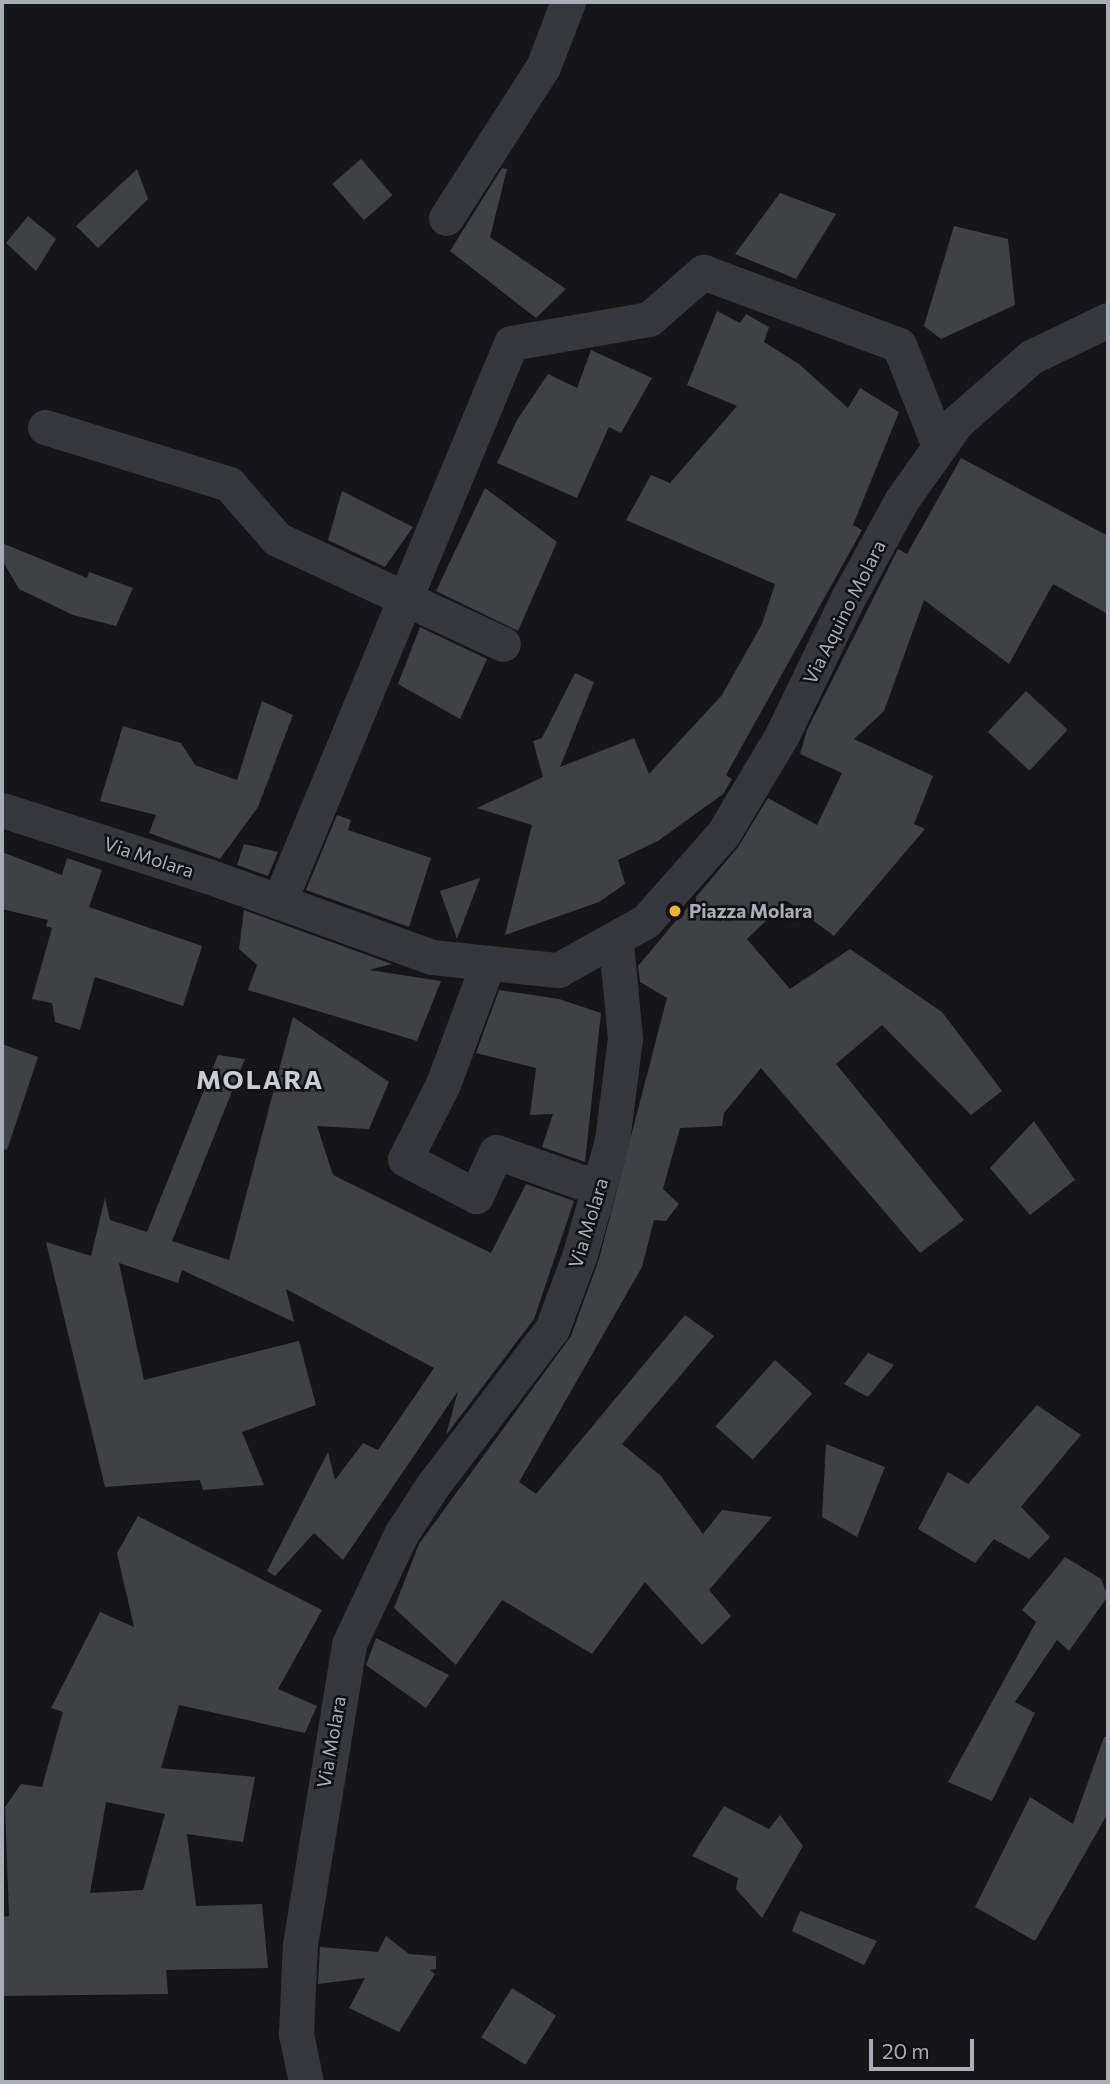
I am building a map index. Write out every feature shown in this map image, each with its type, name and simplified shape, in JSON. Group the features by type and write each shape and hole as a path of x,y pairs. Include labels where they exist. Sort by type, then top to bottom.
{"street":[{"path":"446,218 543,67 568,2"},
{"path":"279,902 510,343 649,319 703,272 900,345 939,446"},
{"name":"Via Aquino Molara","path":"616,942 646,921 723,834 782,735 848,598 901,501 957,422 1031,357 1108,320"},
{"path":"45,427 229,484 277,539 503,644"},
{"name":"Via Molara","path":"2,810 279,902 432,957 558,970 616,942 625,1038 612,1140 552,1329 433,1485 401,1534 349,1644 300,1944 296,2034 306,2082"},
{"path":"488,963 443,1084 405,1159 476,1196 496,1152 598,1188"}],"building":[{"path":"361,159 392,195 364,220 332,184"},
{"path":"502,168 507,169 490,237 566,289 536,318 450,251"},
{"path":"137,169 148,199 98,248 76,226"},
{"path":"780,193 836,214 796,279 735,254"},
{"path":"28,216 56,239 36,271 6,243"},
{"path":"954,226 1008,239 1015,305 941,339 924,326"},
{"path":"717,311 740,323 746,314 769,327 764,342 799,364 848,408 860,388 899,412 853,525 862,530 726,775 732,779 723,794 658,841 618,860 625,884 599,902 505,935 532,825 477,808 543,777 533,741 542,738 575,673 594,682 560,767 634,738 649,774 722,695 762,624 775,584 626,520 651,475 670,483 737,406 687,385"},
{"path":"591,350 652,378 621,433 609,427 577,498 497,463 517,420 548,374 577,388"},
{"path":"961,458 1108,536 1108,614 1053,584 1009,664 924,600 884,711 854,739 933,776 914,824 925,829 834,936 787,901 747,939 790,989 850,949 942,1012 1002,1091 971,1115 882,1025 836,1064 964,1220 920,1253 761,1068 724,1113 722,1126 680,1128 663,1189 679,1204 666,1221 654,1220 642,1267 519,1482 536,1494 685,1315 714,1336 622,1444 661,1476 703,1534 722,1510 772,1517 709,1590 731,1616 702,1645 645,1582 592,1654 502,1600 456,1665 394,1608 419,1544 571,1336 599,1259 667,998 640,982 638,966 738,847 768,798 817,825 842,773 800,754 807,730 898,549 907,554"},
{"path":"485,488 557,542 518,631 436,591"},
{"path":"342,491 413,527 385,567 328,540"},
{"path":"2,543 87,578 89,572 133,588 116,626 73,615 19,589 2,560"},
{"path":"420,627 487,659 460,719 398,684"},
{"path":"1026,691 1068,730 1029,771 988,732"},
{"path":"262,701 293,715 258,807 220,859 149,833 156,815 100,801 123,726 181,743 195,765 237,780"},
{"path":"337,815 351,820 348,830 431,858 409,927 306,890"},
{"path":"244,844 278,852 268,876 237,865"},
{"path":"2,852 62,875 67,858 102,870 89,907 202,946 183,1006 95,977 80,1030 55,1022 52,1003 32,999 52,928 46,926 48,920 2,909"},
{"path":"480,878 457,939 440,891"},
{"path":"244,910 392,964 369,970 441,981 417,1041 248,990 257,965 239,949"},
{"path":"499,990 559,999 601,1013 585,1162 542,1147 553,1114 530,1115 536,1068 476,1053"},
{"path":"293,1017 389,1082 369,1129 317,1126 333,1175 491,1253 526,1184 574,1201 534,1319 446,1435 458,1391 343,1560 314,1533 275,1576 267,1571 328,1452 335,1480 363,1443 378,1450 434,1368 286,1289 294,1322 182,1270 178,1283 119,1263 144,1380 299,1341 316,1405 242,1432 264,1485 203,1490 200,1480 105,1487 46,1242 91,1256 105,1198 110,1220 147,1232 218,1055 245,1059 172,1241 229,1260"},
{"path":"2,1044 38,1057 7,1150 2,1149"},
{"path":"1034,1121 1075,1180 1030,1215 990,1168"},
{"path":"868,1353 894,1365 868,1397 844,1384"},
{"path":"775,1360 812,1393 753,1460 715,1426"},
{"path":"1037,1405 1081,1435 1021,1507 1050,1537 1029,1559 994,1539 975,1563 918,1529 948,1472 968,1484"},
{"path":"826,1444 885,1467 857,1537 822,1517"},
{"path":"138,1516 322,1610 278,1689 317,1706 305,1733 179,1705 161,1768 255,1777 243,1842 187,1834 196,1906 262,1904 268,1968 166,1970 168,1994 2,1996 2,1917 9,1916 5,1807 21,1784 42,1787 63,1712 51,1708 100,1612 134,1627 117,1553","holes":["106,1802 165,1814 143,1890 90,1893"]},
{"path":"1065,1557 1101,1579 1108,1596 1069,1651 1057,1640 1015,1702 1035,1713 992,1801 948,1782 1036,1622 1022,1610"},
{"path":"376,1638 449,1675 426,1708 366,1665"},
{"path":"1104,1737 1108,1737 1108,1813 1035,1941 975,1907 1030,1797 1073,1824"},
{"path":"724,1806 769,1829 780,1815 803,1846 762,1918 736,1889 738,1878 692,1856"},
{"path":"800,1911 877,1941 864,1965 792,1931"},
{"path":"386,1936 409,1954 436,1956 436,1969 430,1970 435,1974 399,2032 349,2008 365,1978 318,1984 320,1947 378,1952"},
{"path":"512,1988 556,2016 525,2065 481,2037"}],"place":[{"name":"Piazza Molara","path":"675,911"}],"district":[{"name":"MOLARA","path":"260,1079"}]}
